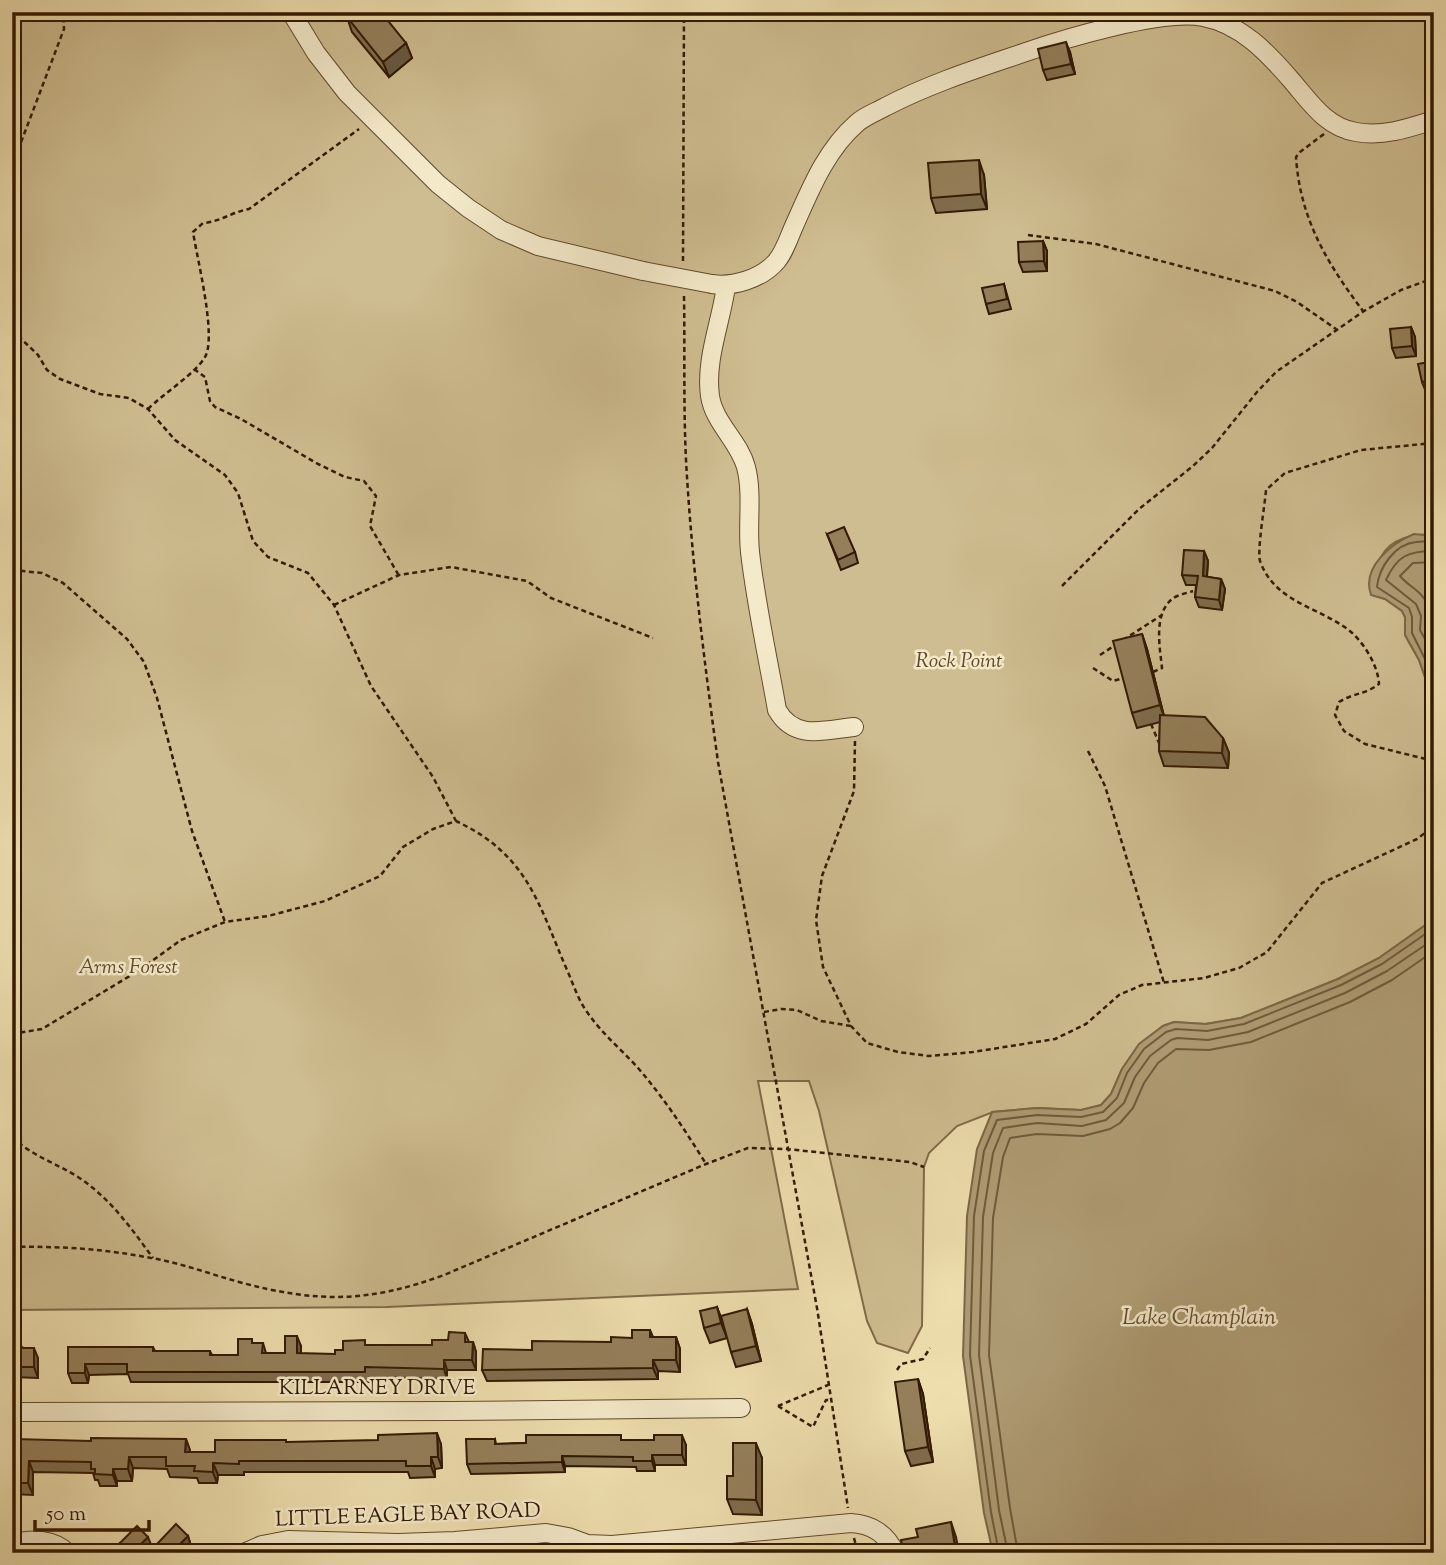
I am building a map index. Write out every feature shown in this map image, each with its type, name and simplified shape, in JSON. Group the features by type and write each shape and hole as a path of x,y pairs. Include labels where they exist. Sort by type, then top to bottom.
{"street":[{"path":"291,12 332,75 373,120 438,184 501,230 538,246 643,271 719,285 758,275 775,263 824,163 839,140 860,120 926,87 974,69 1030,50 1156,18 1186,15 1204,17 1238,30 1268,53 1315,108 1333,124 1355,132 1379,133 1402,130 1434,120"},
{"path":"719,285 723,313 709,371 710,397 713,408 746,468 750,553 777,710 788,725 797,730 854,727"},
{"name":"KILLARNEY DRIVE","path":"12,1412 454,1412 741,1408"},
{"name":"LITTLE EAGLE BAY ROAD","path":"244,1553 262,1545 288,1539 364,1544 408,1543 546,1533 587,1544 612,1545 851,1523 864,1523 881,1534 895,1553"},
{"path":"12,1543 48,1541 61,1546 68,1553"}],"path":[{"path":"12,166 64,30 64,12"},
{"path":"684,12 684,265"},
{"path":"148,409 205,358 210,345 193,232 203,222 216,222 249,209 373,120"},
{"path":"1333,124 1300,152 1296,157 1297,164 1309,219 1320,248 1336,275 1364,311"},
{"path":"1028,235 1096,244 1275,291 1297,302 1336,329"},
{"path":"1062,586 1139,509 1212,448 1276,372 1364,311 1401,290 1434,278"},
{"path":"684,293 687,473 694,564 718,762 817,1308 849,1514"},
{"path":"12,330 38,355 47,369 60,379 100,394 129,398 148,409 175,440 225,475 238,493 253,541 268,557 308,573 334,605 370,686 433,777 456,821 481,833 512,860 536,894 584,1007 608,1039 661,1097 706,1164"},
{"path":"194,369 205,377 210,401 215,407 318,464 345,477 364,481 376,496 370,526 399,575"},
{"path":"1434,443 1361,450 1285,473 1266,490 1259,559 1279,591 1345,626 1364,649 1378,673 1379,684 1365,694 1348,696 1339,702 1335,715 1344,731 1365,744 1434,761"},
{"path":"334,605 399,575 451,568 527,581 551,598 653,638"},
{"path":"12,570 42,573 63,583 127,639 144,662 157,698 192,831 225,922"},
{"path":"1100,655 1162,615 1172,599 1193,591"},
{"path":"1153,671 1162,668 1162,615"},
{"path":"1093,668 1113,681 1125,678"},
{"path":"1152,724 1163,750"},
{"path":"854,727 854,791 822,876 816,920 823,967 851,1026 867,1043 898,1052 929,1056 1055,1039 1086,1024 1119,995 1142,985 1204,978 1239,968 1267,952 1322,883 1418,839 1434,826"},
{"path":"1088,751 1105,786 1164,983"},
{"path":"12,1034 42,1029 138,971 181,940 225,922 268,916 325,901 380,876 403,847 433,828 456,821"},
{"path":"764,1012 797,1010 821,1021 851,1026"},
{"path":"12,1137 37,1157 76,1176 99,1193 124,1219 153,1258"},
{"path":"12,1247 50,1246 153,1258 281,1293 315,1298 351,1297 414,1286 444,1275 748,1148 788,1149 910,1162 924,1167"},
{"path":"897,1370 901,1364 923,1359 930,1348"},
{"path":"828,1385 778,1406 813,1427 826,1400 831,1400"},
{"path":"853,1532 858,1553"}],"green space":[{"name":"Rock Point","path":"12,12 1434,12 1434,536 1411,536 1390,546 1379,561 1372,595 1385,599 1402,611 1405,617 1405,635 1419,660 1426,680 1434,685 1434,919 1379,958 1338,979 1241,1018 1205,1024 1174,1022 1163,1026 1139,1045 1122,1069 1111,1094 1101,1105 1081,1110 1037,1108 993,1112 957,1126 929,1153 924,1167 922,1326 908,1353 877,1343 867,1321 819,1111 809,1081 758,1081 798,1289 387,1307 12,1310"}],"water":[{"path":"1414,534 1434,536 1434,685 1426,680 1419,660 1405,635 1405,617 1402,611 1385,599 1371,595 1369,585 1370,575 1380,557"},
{"name":"Lake Champlain","path":"1434,919 1434,1553 993,1553 984,1513 963,1356 967,1216 977,1149 992,1112 1037,1108 1081,1110 1101,1105 1111,1094 1122,1069 1139,1044 1163,1026 1174,1022 1206,1024 1241,1018 1338,979 1379,958"}],"building":[{"path":"352,12 381,12 406,43 383,62 347,17"},
{"path":"1066,42 1071,64 1043,70 1038,49"},
{"path":"979,160 981,194 931,198 928,163"},
{"path":"1043,241 1044,261 1019,262 1018,242"},
{"path":"1004,284 1007,299 986,304 982,288"},
{"path":"1411,327 1412,346 1392,348 1390,329"},
{"path":"1434,361 1434,380 1422,382 1418,364"},
{"path":"844,527 855,552 838,560 827,534"},
{"path":"1184,550 1204,551 1203,576 1221,579 1219,600 1195,597 1198,576 1182,575"},
{"path":"1142,634 1160,705 1132,713 1113,641"},
{"path":"1160,715 1205,717 1223,738 1222,753 1159,751"},
{"path":"717,1307 721,1323 704,1328 700,1311"},
{"path":"747,1309 756,1346 731,1352 721,1316"},
{"path":"632,1330 650,1330 650,1337 676,1337 676,1360 653,1360 653,1368 482,1370 483,1349 532,1350 532,1341 611,1342 611,1337 632,1338"},
{"path":"449,1332 465,1333 465,1342 473,1342 472,1360 444,1360 444,1369 365,1367 365,1372 127,1372 127,1364 85,1364 85,1373 68,1373 68,1347 153,1347 153,1351 210,1351 210,1355 238,1355 238,1339 252,1339 252,1343 263,1343 262,1353 285,1353 285,1336 297,1336 297,1353 335,1354 335,1350 343,1350 343,1341 365,1340 365,1345 432,1345 432,1340 448,1340"},
{"path":"12,1340 21,1340 21,1348 34,1348 34,1367 12,1367"},
{"path":"918,1379 928,1447 905,1451 895,1382"},
{"path":"437,1433 438,1457 431,1457 431,1466 406,1466 406,1461 239,1461 239,1464 213,1463 213,1472 194,1471 195,1466 166,1466 166,1457 129,1457 128,1469 113,1469 113,1475 95,1474 95,1469 91,1469 91,1462 29,1461 28,1483 12,1483 14,1439 186,1439 185,1452 215,1452 215,1440 378,1440 378,1435"},
{"path":"526,1435 621,1435 621,1440 654,1440 654,1435 682,1435 682,1455 652,1455 652,1461 633,1461 633,1457 562,1456 562,1462 467,1464 466,1439 495,1439 495,1444 526,1443"},
{"path":"733,1443 756,1443 756,1500 727,1499 727,1476 733,1476"},
{"path":"951,1522 956,1553 904,1553 901,1540 918,1537 916,1529"},
{"path":"176,1524 188,1536 171,1553 166,1553 157,1544"},
{"path":"137,1526 148,1537 130,1553 120,1543"}],"park label":[{"name":"Arms Forest","path":"128,968"}]}
